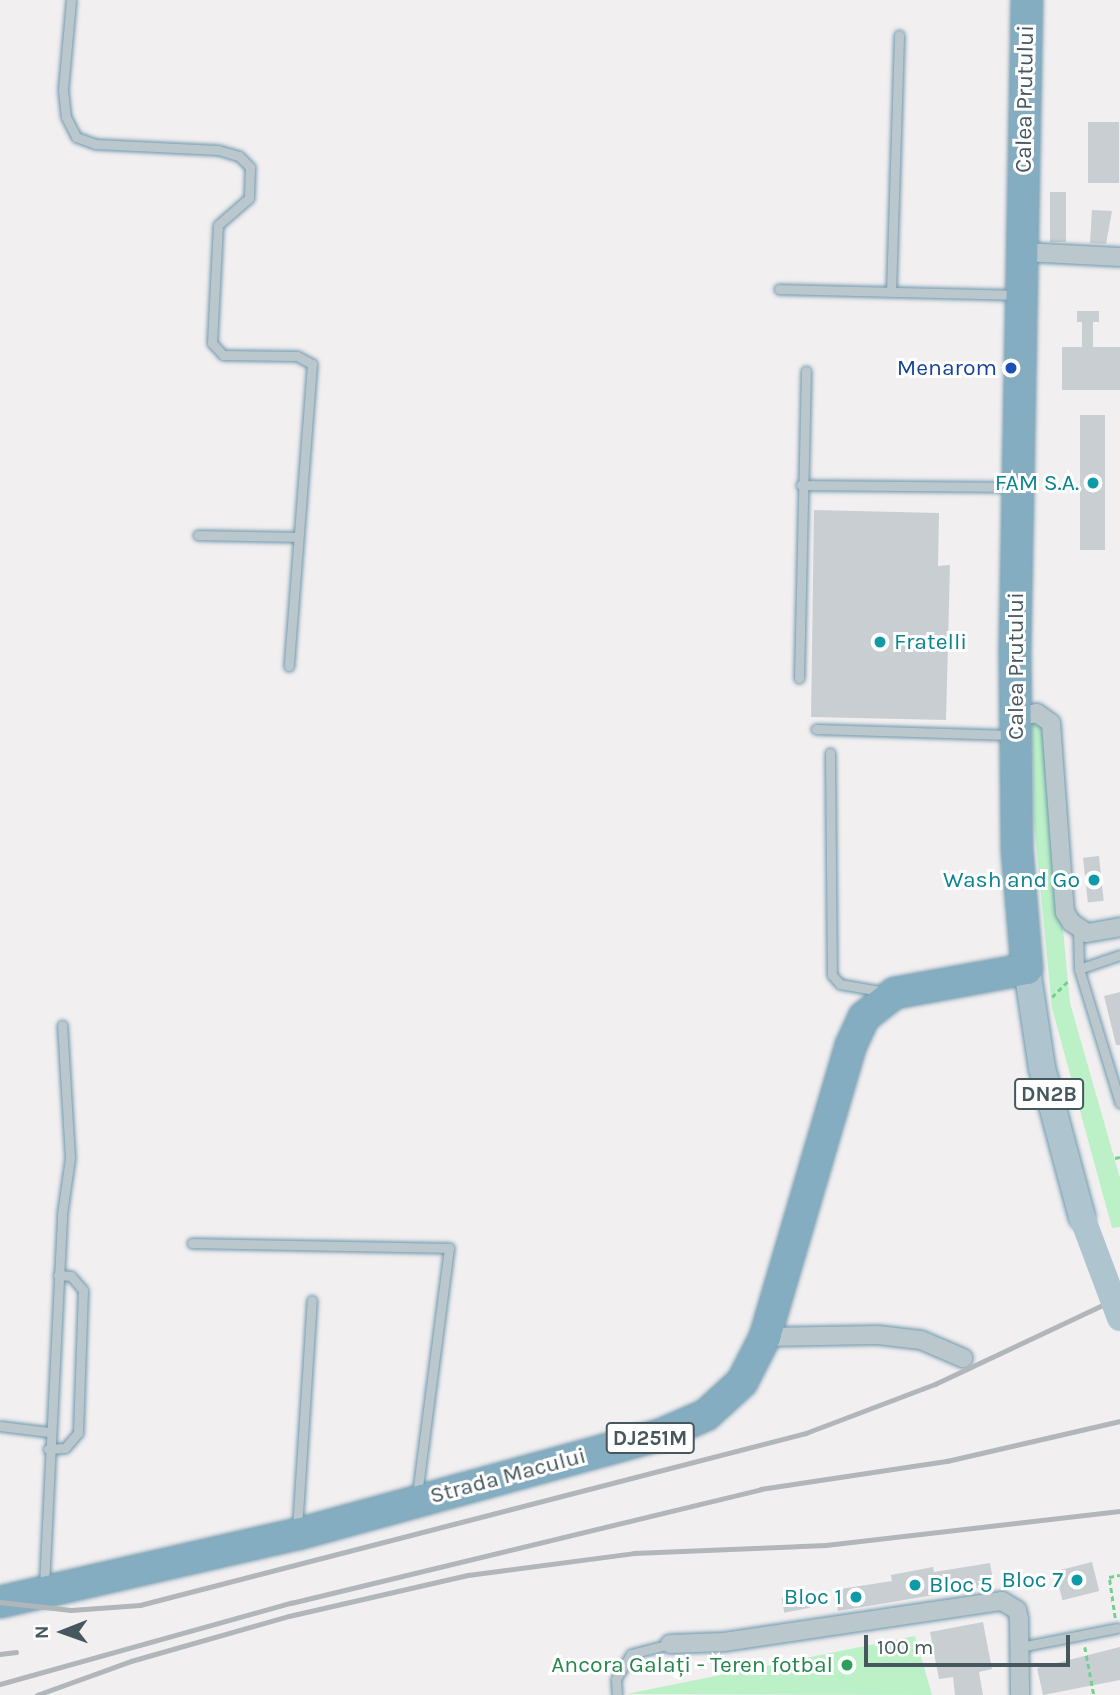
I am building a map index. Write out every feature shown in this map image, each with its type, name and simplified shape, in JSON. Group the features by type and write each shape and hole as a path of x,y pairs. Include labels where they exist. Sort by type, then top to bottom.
{"highway":[{"name":"Calea Prutului","path":"1027,0 1015,726 1017,849 1027,970"},
{"name":"Strada Macului","path":"0,1602 298,1534 684,1426 727,1399 748,1373 765,1337 850,1045 864,1017 895,993 1027,970"}],"main road":[{"name":"Calea Prutului","path":"1027,970 1042,1068 1082,1217 1120,1318"}],"street":[{"path":"1023,252 1120,257"},
{"path":"1015,726 1037,713 1051,723 1065,912 1078,929 1097,934 1120,928"},
{"path":"765,1337 878,1335 921,1340 963,1358"},
{"path":"670,1644 724,1642 1002,1601 1017,1610 1020,1695"}],"lane":[{"path":"71,0 63,90 66,117 76,137 95,144 218,150 239,156 250,167 249,198 218,225 212,343 223,355 297,356 312,364 289,666"},
{"path":"891,292 899,35"},
{"path":"779,289 1023,295"},
{"path":"799,678 801,485 806,371"},
{"path":"801,485 1018,487"},
{"path":"198,535 298,537"},
{"path":"816,729 1015,726"},
{"path":"831,753 832,975 840,984 895,993"},
{"path":"1078,929 1079,970 1120,1103"},
{"path":"1079,970 1120,955"},
{"path":"44,1591 48,1449 58,1275 69,1158 62,1025"},
{"path":"192,1243 449,1248 416,1501"},
{"path":"48,1449 65,1448 78,1433 83,1290 71,1276 58,1275"},
{"path":"298,1534 296,1499 312,1300"},
{"path":"0,1426 49,1432"},
{"path":"1020,1647 1117,1629"},
{"path":"617,1695 616,1679 631,1654 670,1644"}],"path":[{"path":"1033,1016 1079,970"},
{"path":"1117,1629 1109,1577 1120,1575"},
{"path":"1083,1636 1094,1695"}],"green space":[{"path":"1032,723 1044,727 1070,1003 1120,1178 1120,1227 1112,1228 1052,1008 1034,822"},
{"name":"Ancora Galați - Teren fotbal","path":"915,1636 932,1695 626,1694"}],"building":[{"path":"1088,122 1119,122 1119,183 1088,183"},
{"path":"1050,192 1066,192 1066,242 1050,242"},
{"path":"1092,210 1112,211 1106,244 1090,243"},
{"path":"1077,311 1099,311 1099,322 1093,322 1093,347 1120,347 1120,390 1062,390 1062,347 1082,347 1082,322 1077,322"},
{"name":"FAM S.A.","path":"1080,415 1105,415 1105,550 1080,550"},
{"name":"Fratelli","path":"814,510 939,513 938,566 950,565 946,720 811,717"},
{"name":"Wash and Go","path":"1099,856 1104,901 1088,902 1083,858"},
{"path":"1120,992 1120,1045 1116,1045 1104,996"},
{"name":"Bloc 7","path":"1092,1562 1099,1591 1062,1600 1055,1571"},
{"path":"990,1563 994,1585 838,1611 834,1590 892,1581 891,1575 933,1567 934,1572"},
{"path":"807,1593 810,1608 784,1613 781,1598"},
{"path":"983,1622 992,1669 979,1672 983,1695 955,1695 953,1677 939,1679 930,1632"},
{"path":"1120,1647 1120,1680 1043,1695 1037,1668"}],"railway":[{"path":"0,1602 71,1610 140,1605 806,1433 935,1384 1120,1297"},
{"path":"0,1684 291,1603 761,1489 947,1461 1120,1421"},
{"path":"37,1695 131,1661 289,1616 468,1575 634,1553 826,1545 1120,1511"},
{"path":"0,1654 16,1652"}],"place":[{"name":"Menarom","path":"1011,368"},
{"name":"FAM S.A.","path":"1093,483"},
{"name":"Fratelli","path":"880,642"},
{"name":"Wash and Go","path":"1094,880"},
{"name":"Bloc 7","path":"1077,1580"},
{"name":"Bloc 5","path":"915,1585"},
{"name":"Bloc 1","path":"856,1597"},
{"name":"Ancora Galați - Teren fotbal","path":"847,1665"}]}
